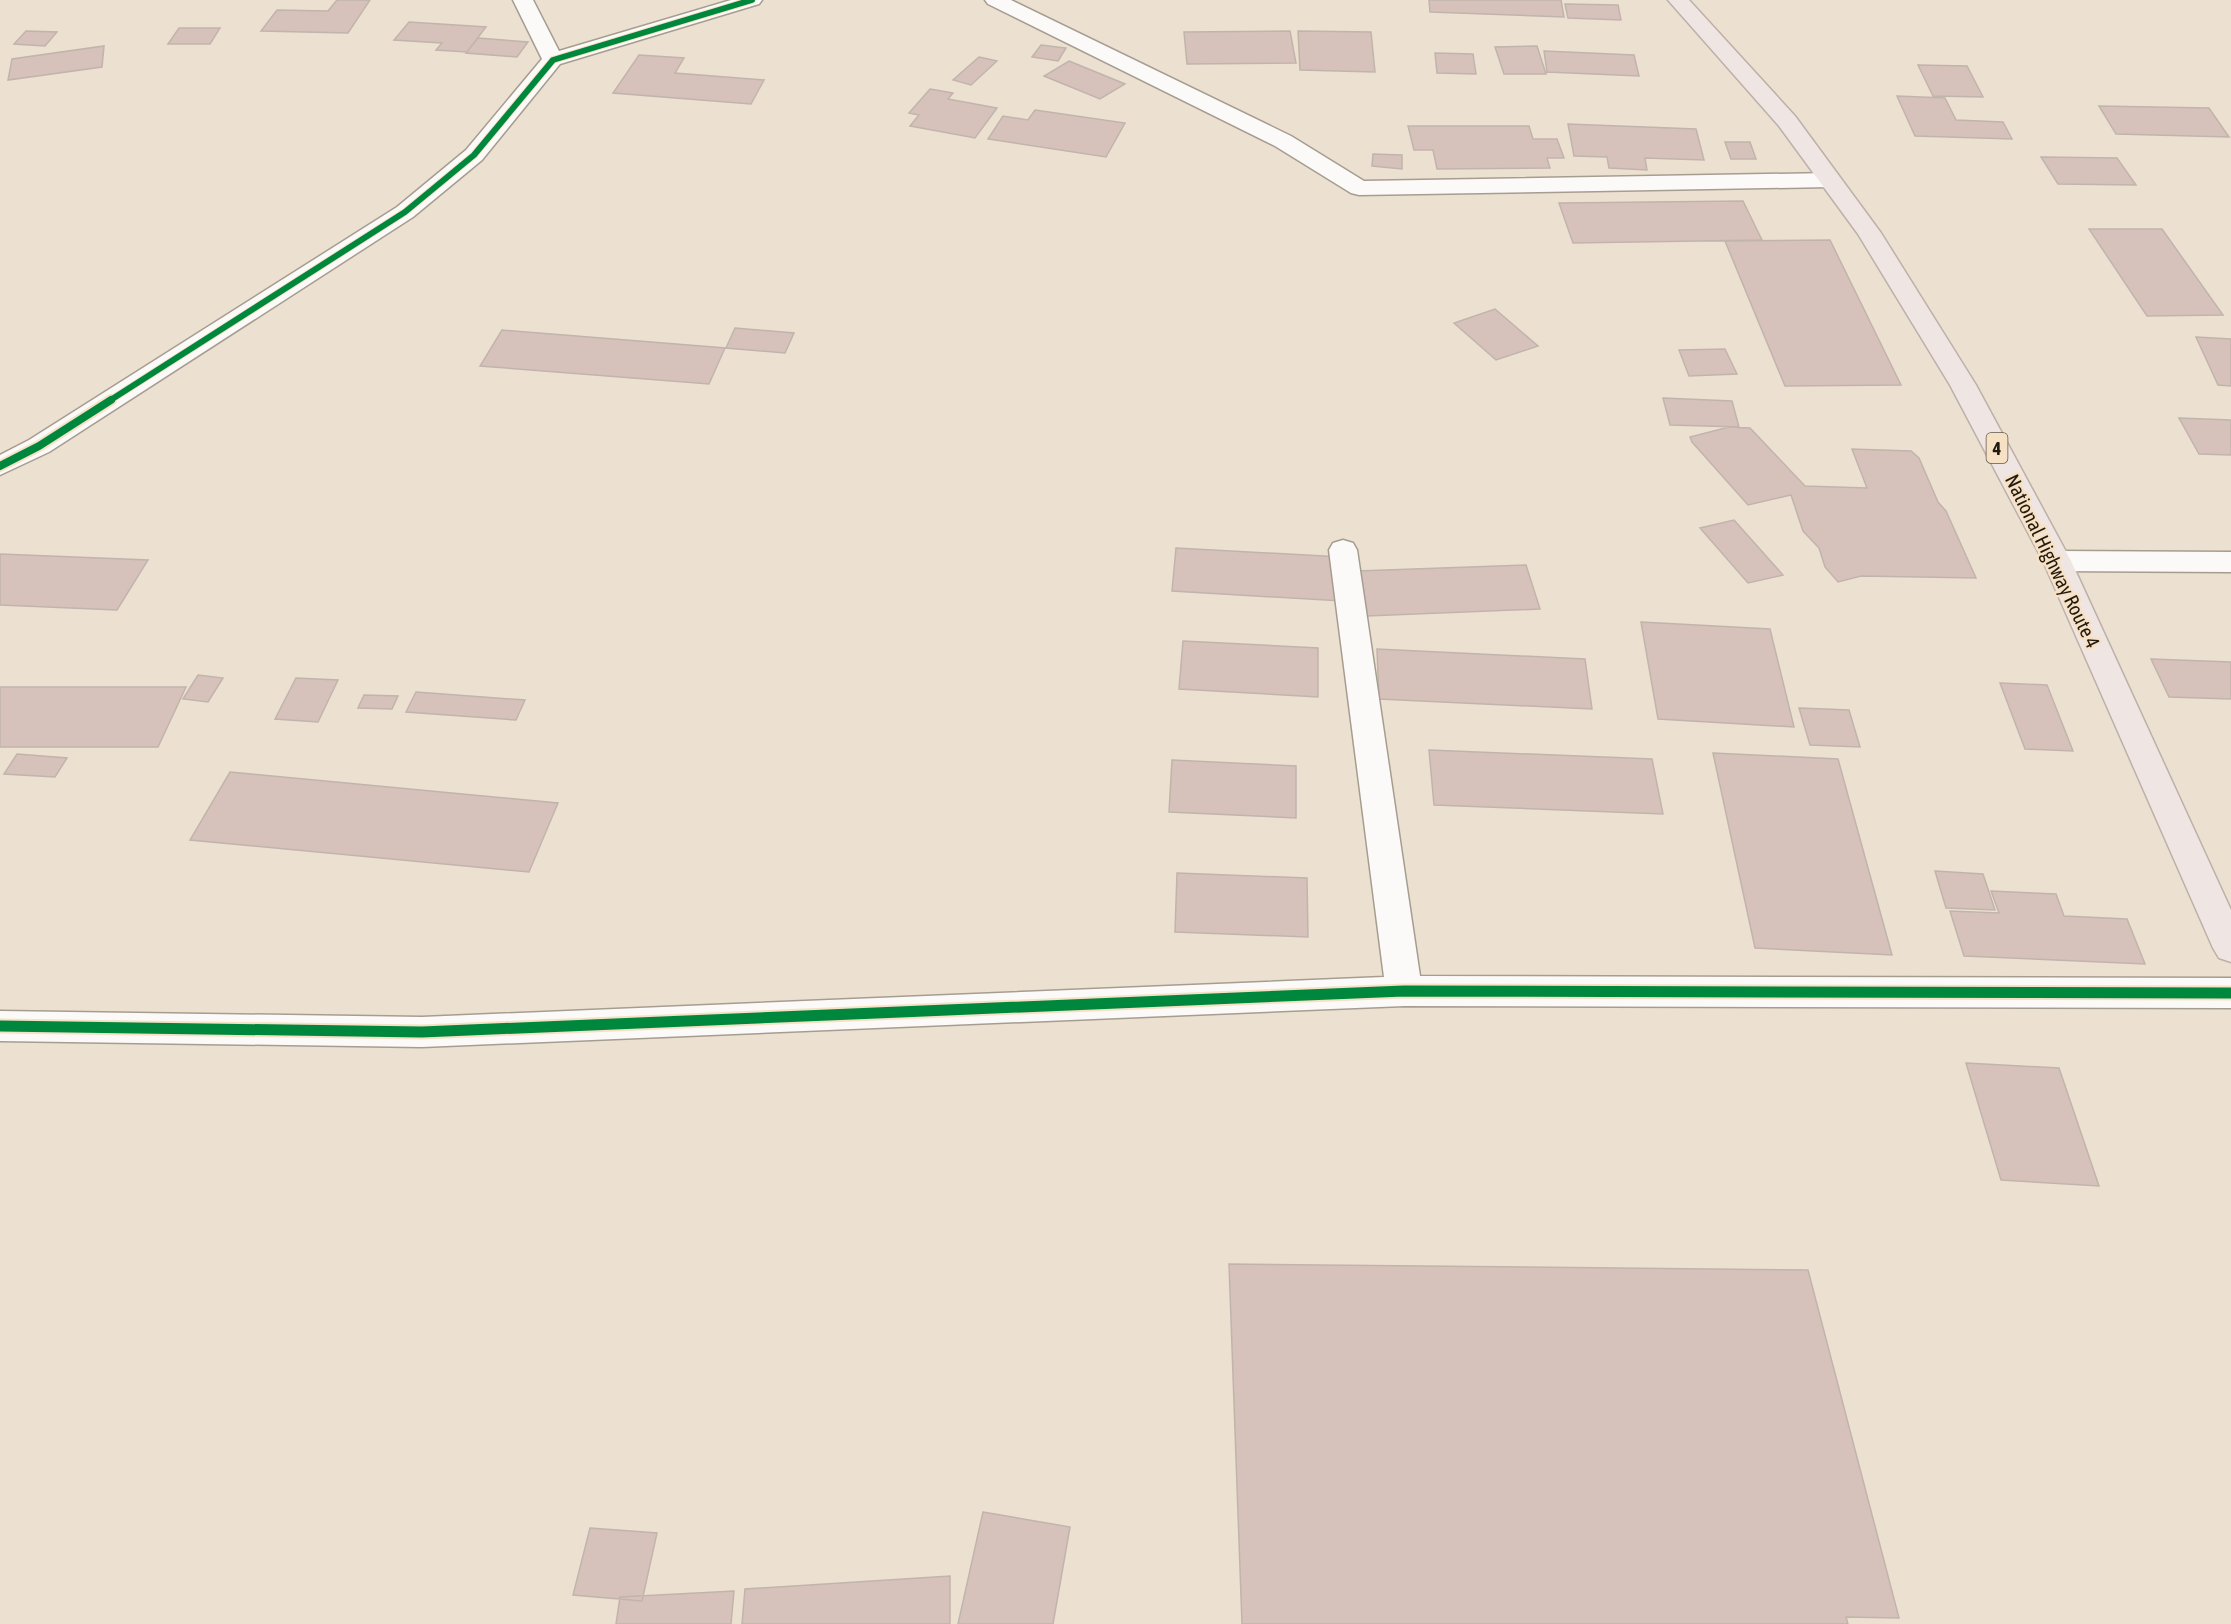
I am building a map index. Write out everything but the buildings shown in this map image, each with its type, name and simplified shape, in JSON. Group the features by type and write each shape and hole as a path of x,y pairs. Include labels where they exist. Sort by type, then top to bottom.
{"highway":[{"name":"National Highway Route 4","path":"1678,0 1787,121 1869,233 1963,385 2057,561 2231,948"}],"street":[{"path":"523,0 553,60"},
{"path":"0,466 39,446 405,212 474,155 553,60 752,0"},
{"path":"995,0 1274,136 1359,188 1830,180"},
{"path":"1343,550 1404,991"},
{"path":"2057,561 2231,562"},
{"path":"0,1026 422,1032 1404,991 2231,993"}],"cycle path":[{"path":"0,466 39,446 405,212 474,155 553,60 752,0"},
{"path":"0,1026 422,1032 1404,991 2231,993"}]}
